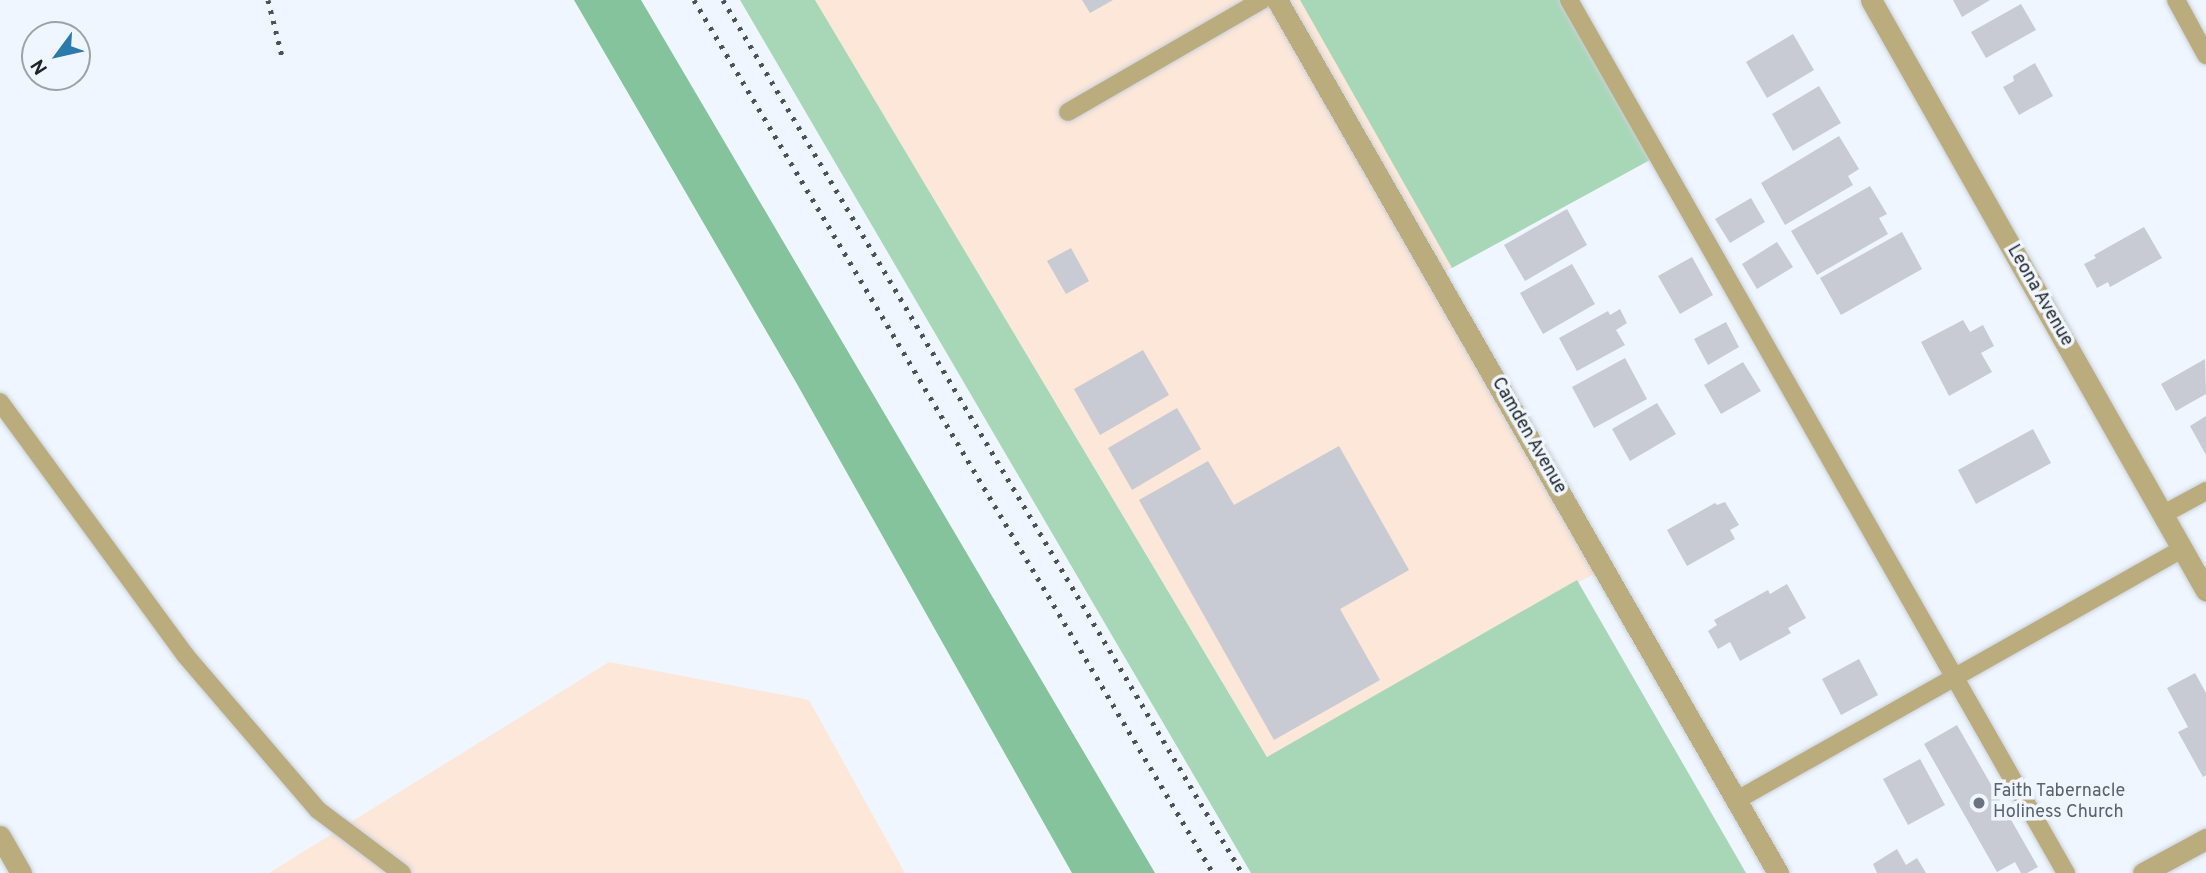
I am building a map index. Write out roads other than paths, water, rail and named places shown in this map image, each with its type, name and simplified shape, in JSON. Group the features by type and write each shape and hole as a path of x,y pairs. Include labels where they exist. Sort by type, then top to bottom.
{"street":[{"name":"Camden Avenue","path":"1277,0 1778,873"},
{"name":"Leona Avenue","path":"1871,0 2206,592"},
{"path":"0,836 21,873"},
{"path":"2143,873 2206,839"}],"lane":[{"path":"1068,112 1262,0"},
{"path":"1569,0 1957,677 2066,873"},
{"path":"2176,0 2206,55"},
{"path":"0,402 194,666 318,810 402,873"},
{"path":"2162,515 2206,491"},
{"path":"1737,800 2182,549"}],"railway":[{"path":"268,0 283,60"},
{"path":"694,0 1213,873"},
{"path":"723,0 1242,873"}],"place":[{"name":"Faith Tabernacle Holiness Church","path":"1979,803"}]}
